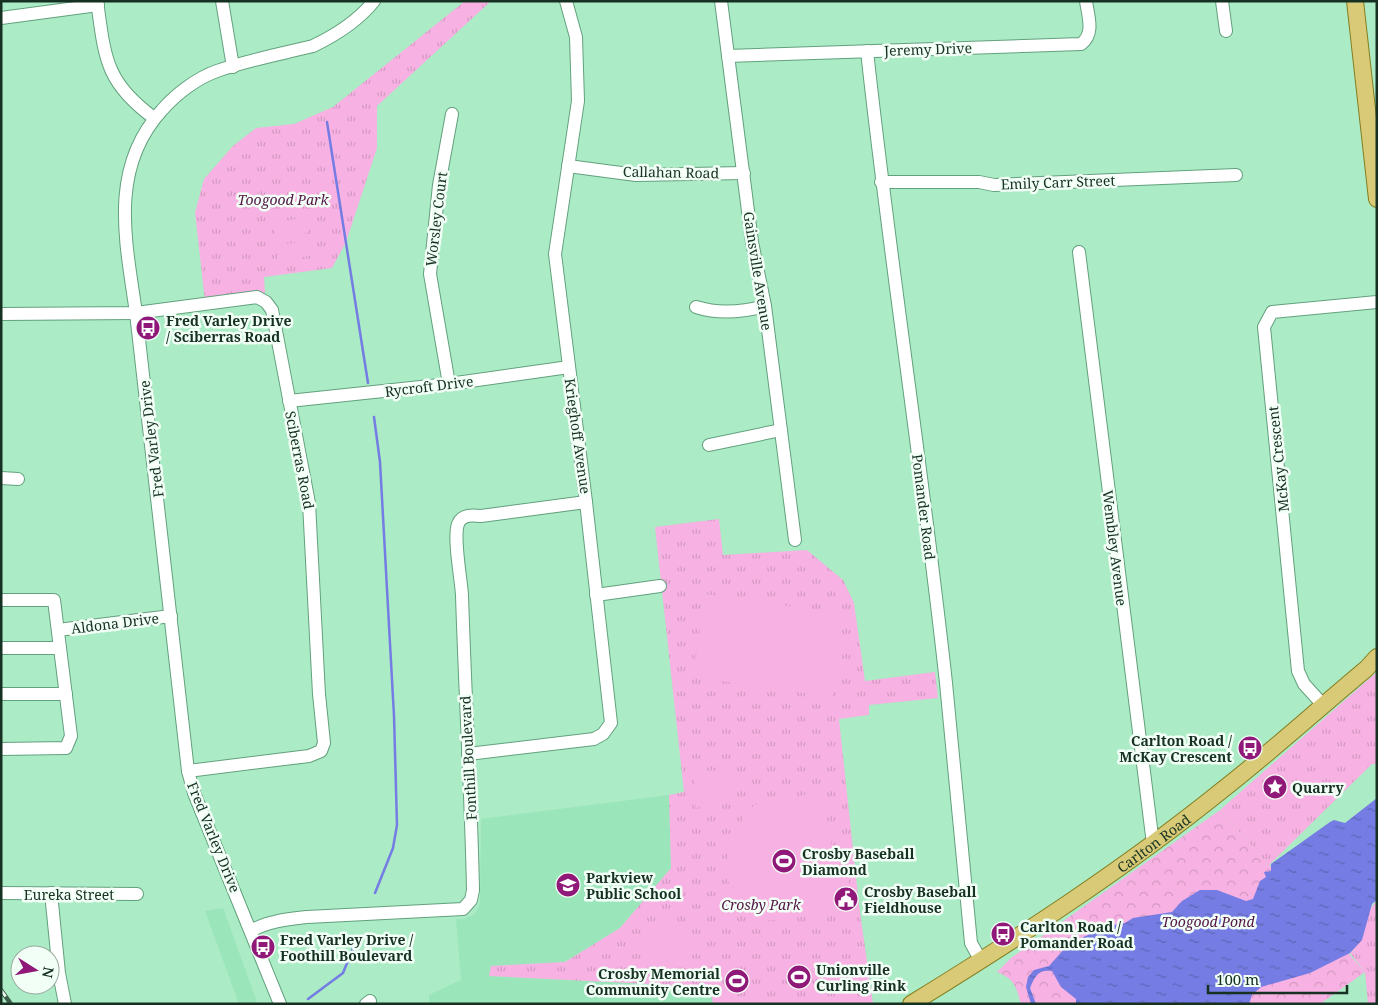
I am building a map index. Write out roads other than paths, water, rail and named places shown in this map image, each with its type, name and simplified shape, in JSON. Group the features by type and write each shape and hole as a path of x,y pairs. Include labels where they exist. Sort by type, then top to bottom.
{"main road":[{"path":"1355,1 1372,114 1377,199"},
{"name":"Carlton Road","path":"911,1004 981,962 1153,844 1222,791 1377,657"}],"street":[{"path":"222,1 233,67"},
{"name":"Fred Varley Drive","path":"280,1004 194,793 188,771 136,313 128,258 124,199 133,157 146,129 167,104 194,82 215,71 313,46 347,27 374,1"},
{"name":"Krieghoff Avenue","path":"468,754 594,739 608,728 611,717 555,254 578,101 576,37 566,1"},
{"name":"Gainsville Avenue","path":"721,1 752,242 765,306 795,540"},
{"name":"Jeremy Drive","path":"728,56 1081,44 1088,38 1089,31 1086,1"},
{"path":"1222,1 1226,31"},
{"path":"1,18 97,3 100,32 108,67 129,98 154,118"},
{"name":"Pomander Road","path":"866,51 881,182 946,682 971,944 981,962"},
{"name":"Worsley Court","path":"449,384 430,274 439,185 452,114"},
{"name":"Callahan Road","path":"568,166 636,175 744,173"},
{"name":"Emily Carr Street","path":"881,182 979,182 994,185 1236,175"},
{"name":"Wembley Avenue","path":"1079,252 1153,844"},
{"name":"Sciberras Road","path":"1,314 136,313 247,298 257,298 266,302 272,310 309,503 319,694 324,743 321,751 309,756 188,771"},
{"name":"McKay Crescent","path":"1323,705 1304,684 1298,671 1264,327 1272,312 1377,302"},
{"path":"696,307 708,311 724,312 765,306"},
{"name":"Rycroft Drive","path":"289,401 449,384 568,367"},
{"path":"709,445 781,430"},
{"path":"1,478 18,479"},
{"name":"Fonthill Boulevard","path":"251,931 257,927 307,917 463,909 471,900 473,890 468,754 461,588 456,536 458,522 462,518 471,515 481,516 586,502"},
{"path":"596,595 660,586"},
{"path":"1,600 54,600 71,736 66,748 1,749"},
{"name":"Aldona Drive","path":"58,630 171,616"},
{"path":"1,648 60,648"},
{"path":"1,694 66,694"},
{"path":"51,893 59,973 65,1004"},
{"name":"Eureka Street","path":"1,894 137,894"}],"water":[{"name":"Toogood Pond","path":"1377,798 1377,900 1372,904 1362,940 1350,953 1310,973 1261,987 1252,995 1249,1004 1076,1004 1076,999 1061,987 1052,971 1043,971 1038,974 1030,988 1036,1004 1031,1004 1026,987 1028,977 1034,970 1049,966 1065,948 1081,938 1112,925 1125,923 1133,918 1172,912 1182,901 1200,890 1217,890 1246,901 1253,899 1260,881 1266,877 1264,872 1271,871 1271,864 1330,822 1334,820 1345,823"}],"waterway":[{"path":"327,122 368,383"},
{"path":"374,417 380,462 394,716 397,825 393,848 375,893"},
{"path":"308,999 343,973 358,936"}],"railway":[{"path":"1,990 11,1004"}],"place":[{"name":"Fred Varley Drive / Sciberras Road","path":"148,328"},
{"name":"Carlton Road / McKay Crescent","path":"1250,748"},
{"name":"Quarry","path":"1275,787"},
{"name":"Crosby Baseball Diamond","path":"784,861"},
{"name":"Parkview Public School","path":"568,885"},
{"name":"Crosby Baseball Fieldhouse","path":"846,899"},
{"name":"Carlton Road / Pomander Road","path":"1003,934"},
{"name":"Fred Varley Drive / Foothill Boulevard","path":"263,947"},
{"name":"Unionville Curling Rink","path":"799,977"},
{"name":"Crosby Memorial Community Centre","path":"737,981"}],"park label":[{"name":"Toogood Park","path":"283,199"},
{"name":"Crosby Park","path":"761,904"}]}
